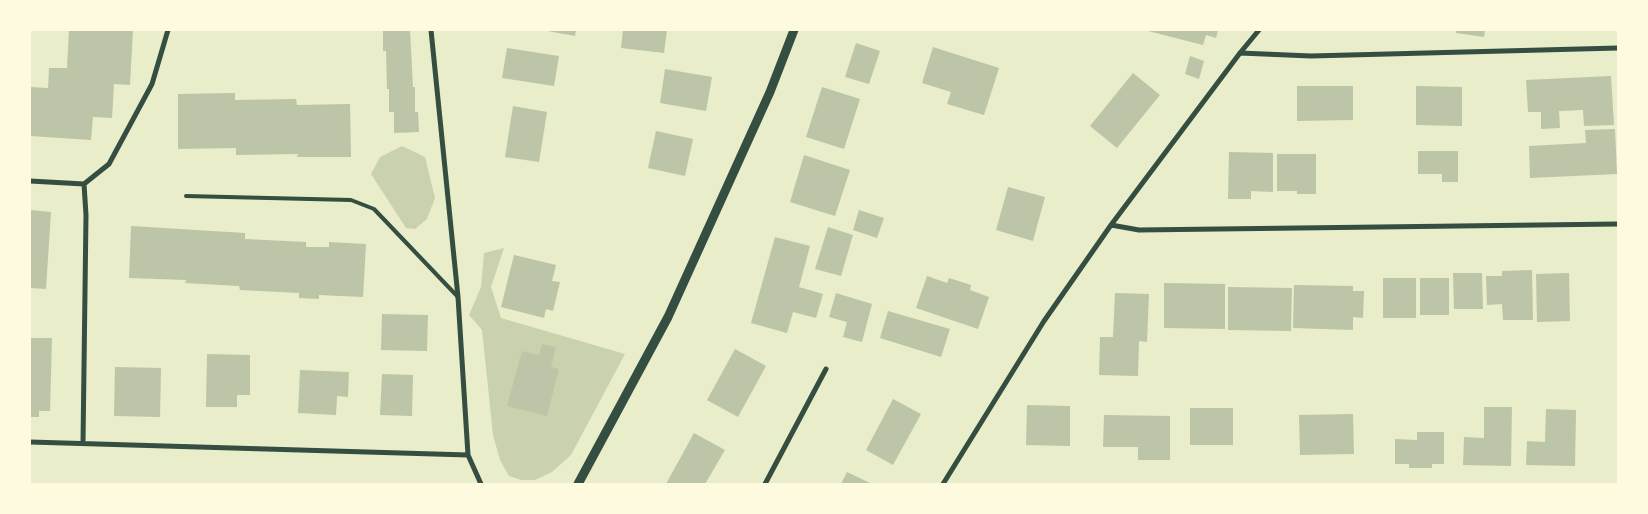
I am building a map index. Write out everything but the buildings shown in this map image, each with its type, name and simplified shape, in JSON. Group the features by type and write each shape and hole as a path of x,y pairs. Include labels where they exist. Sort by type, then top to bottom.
{"street":[{"path":"30,181 84,184 109,164 152,84 168,30"},
{"path":"431,30 458,297 468,454 482,484"},
{"path":"578,484 668,317 770,92 794,30"},
{"path":"943,484 1044,321 1111,225 1259,30"},
{"path":"1240,53 1311,56 1618,48"},
{"path":"83,443 86,215 84,184"},
{"path":"1111,225 1149,230 1618,224"},
{"path":"764,484 826,369"},
{"path":"30,442 468,454"}],"lane":[{"path":"186,196 351,200 374,209 458,297"}],"green space":[{"path":"402,146 425,157 435,198 427,219 415,229 406,228 371,174 380,157"},
{"path":"504,248 491,287 501,318 625,354 571,455 552,472 535,480 521,480 509,476 500,460 493,435 482,330 469,315 481,287 484,253"}]}
